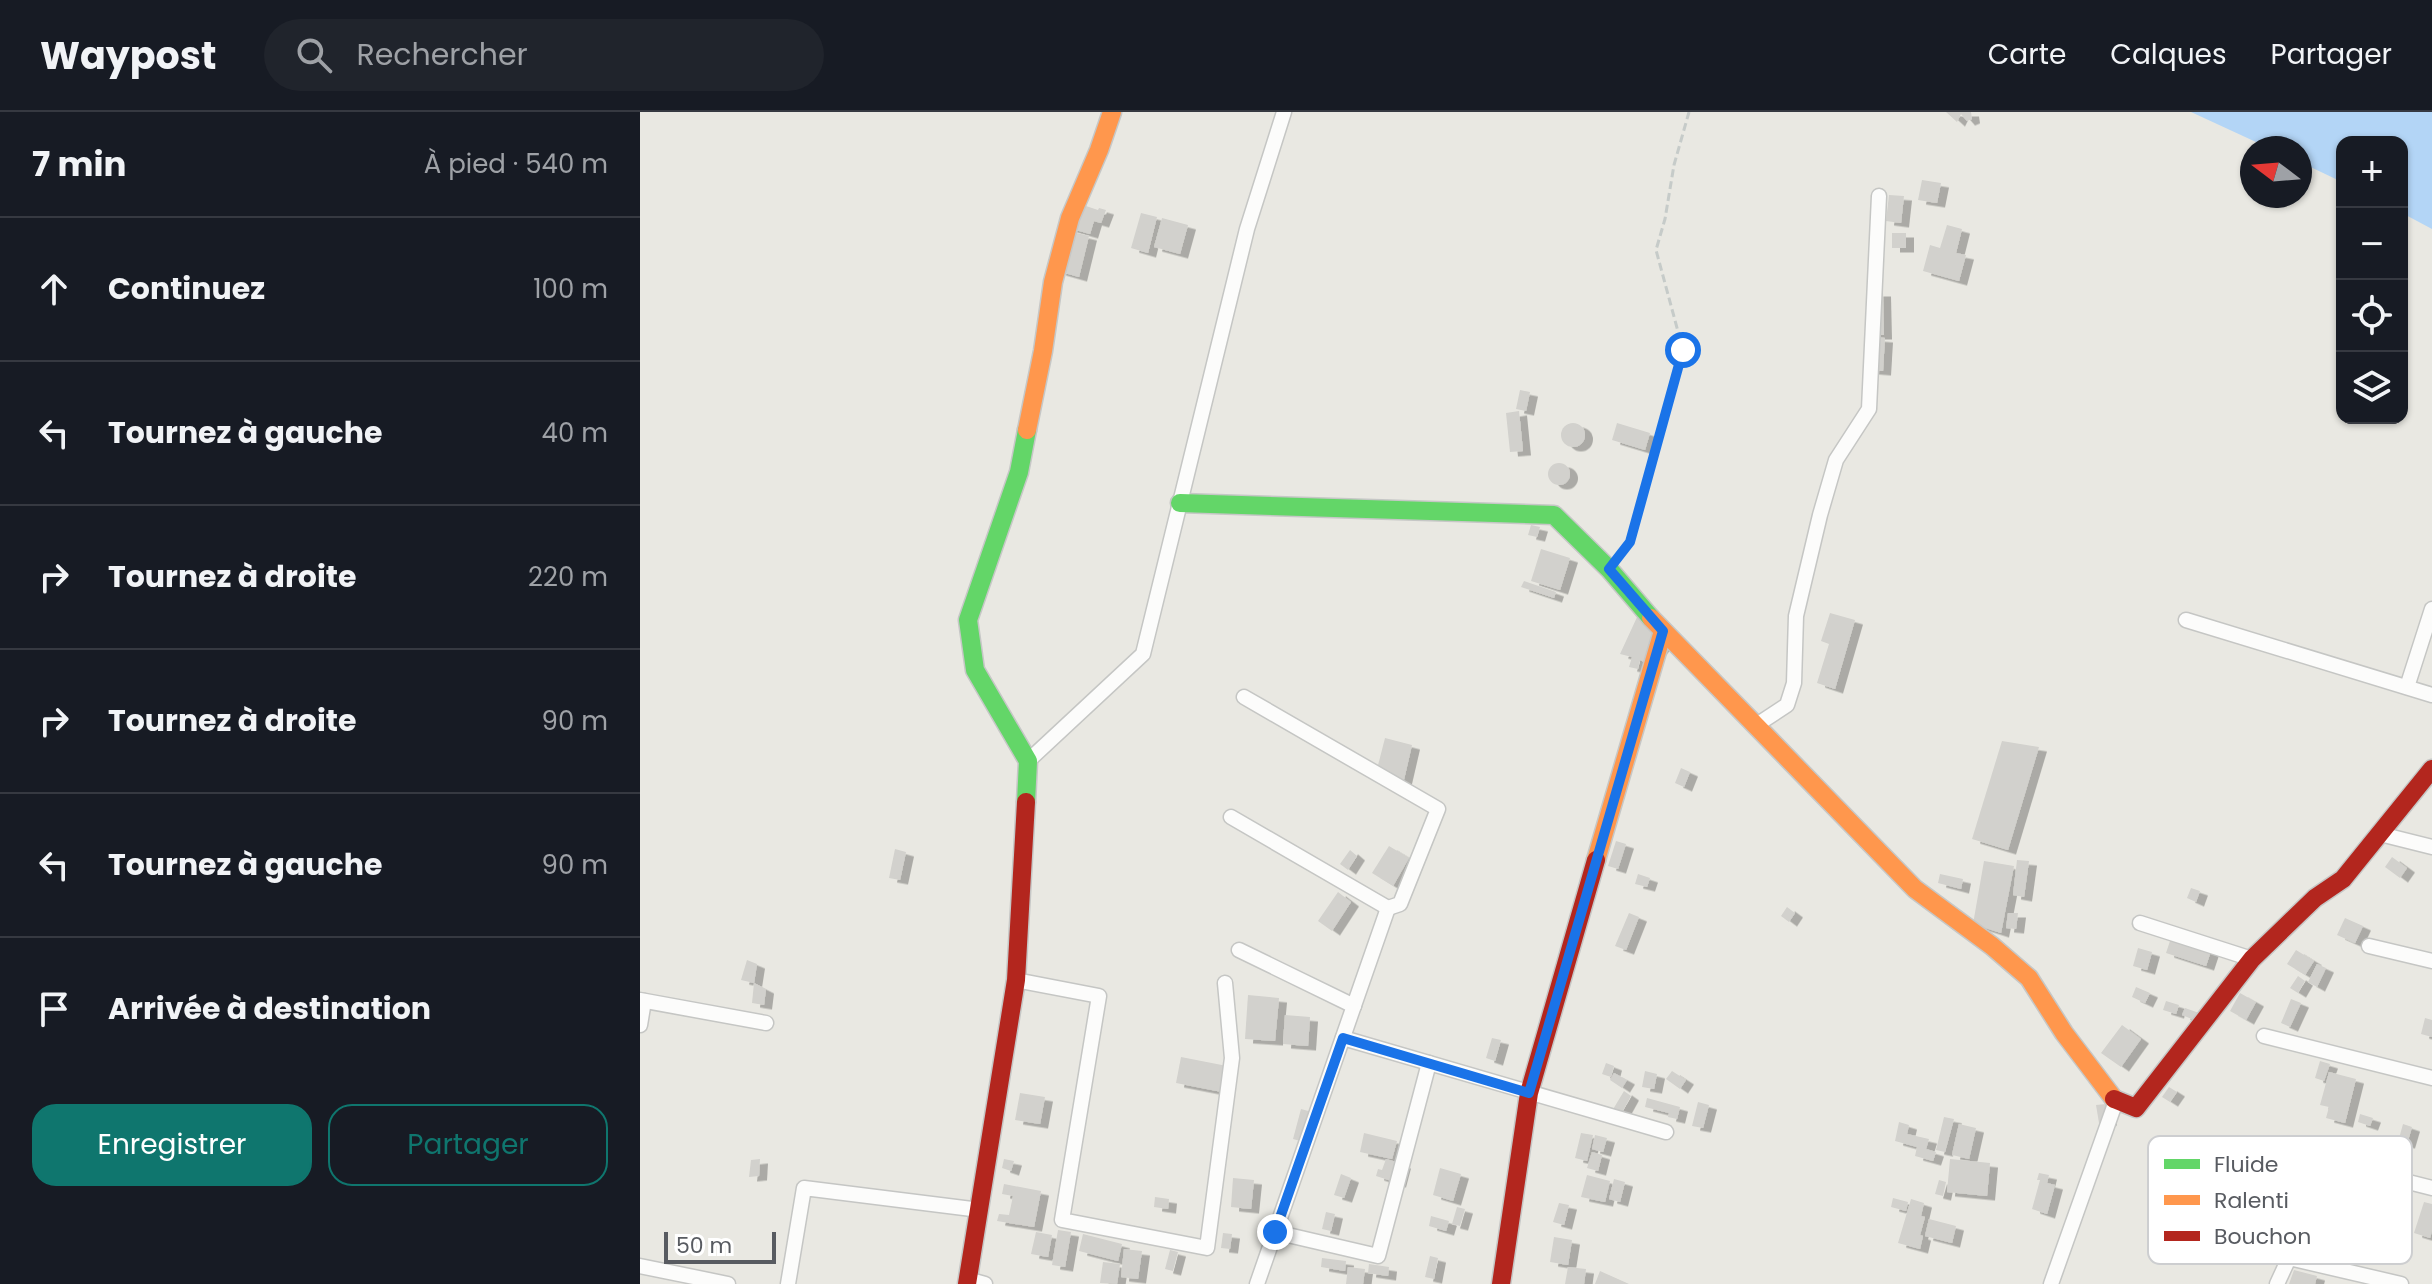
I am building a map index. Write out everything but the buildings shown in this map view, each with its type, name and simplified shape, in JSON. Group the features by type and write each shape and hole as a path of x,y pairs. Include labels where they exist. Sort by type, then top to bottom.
{"street":[{"path":"973,1282 980,1210 1016,980 1028,761 975,670 968,620 1019,472 1053,282 1070,218 1112,112"},
{"path":"1028,761 1143,654 1247,229 1284,112"},
{"path":"1755,726 1787,705 1794,683 1796,616 1820,515 1836,460 1869,409 1879,196"},
{"path":"1180,503 1554,515 1915,889 1992,946 2029,978 2064,1033 2116,1101 2136,1108 2252,959 2315,898 2343,879 2432,769"},
{"path":"2407,687 2432,609"},
{"path":"2186,620 2432,695"},
{"path":"1501,1284 1529,1093 1663,631"},
{"path":"1231,817 1388,908 1400,904 1438,809 1244,697"},
{"path":"2380,834 2432,847"},
{"path":"1257,1284 1388,908"},
{"path":"2140,923 2252,959"},
{"path":"2369,946 2432,961"},
{"path":"1239,950 1354,1006"},
{"path":"1016,980 1099,996 1062,1220 1207,1248 1232,1058 1225,983"},
{"path":"640,1025 642,1000 766,1023"},
{"path":"2264,1036 2432,1078"},
{"path":"1343,1038 1666,1132"},
{"path":"1275,1232 1378,1256 1429,1063"},
{"path":"2051,1284 2116,1101"},
{"path":"2412,1183 2432,1188"},
{"path":"792,1283 804,1188 980,1210"},
{"path":"2277,1284 2286,1264"},
{"path":"2315,1264 2401,1284"},
{"path":"640,1266 728,1284"}],"path":[{"path":"1609,569 1630,542 1683,350 1656,250 1689,112"}],"water":[{"path":"2191,112 2432,112 2432,229 2408,216 2408,136 2336,136 2336,179 2312,168 2312,136 2243,136"}],"traffic: fast":[{"path":"1026,802 1028,761 975,670 968,620 1019,472 1027,430"},
{"path":"1180,503 1554,515 1609,569 1651,618"}],"traffic: slow":[{"path":"1027,430 1053,282 1070,218 1112,112"},
{"path":"1651,618 1915,889 1992,946 2029,978 2064,1033 2114,1099"},
{"path":"1596,860 1663,631"}],"traffic: jam":[{"path":"2114,1099 2136,1108 2252,959 2315,898 2343,879 2432,769"},
{"path":"967,1284 1016,980 1026,802"},
{"path":"1501,1284 1529,1093 1596,860"}],"route":[{"path":"1275,1232 1343,1038 1529,1093 1663,631 1609,569 1630,542 1683,350"}]}
